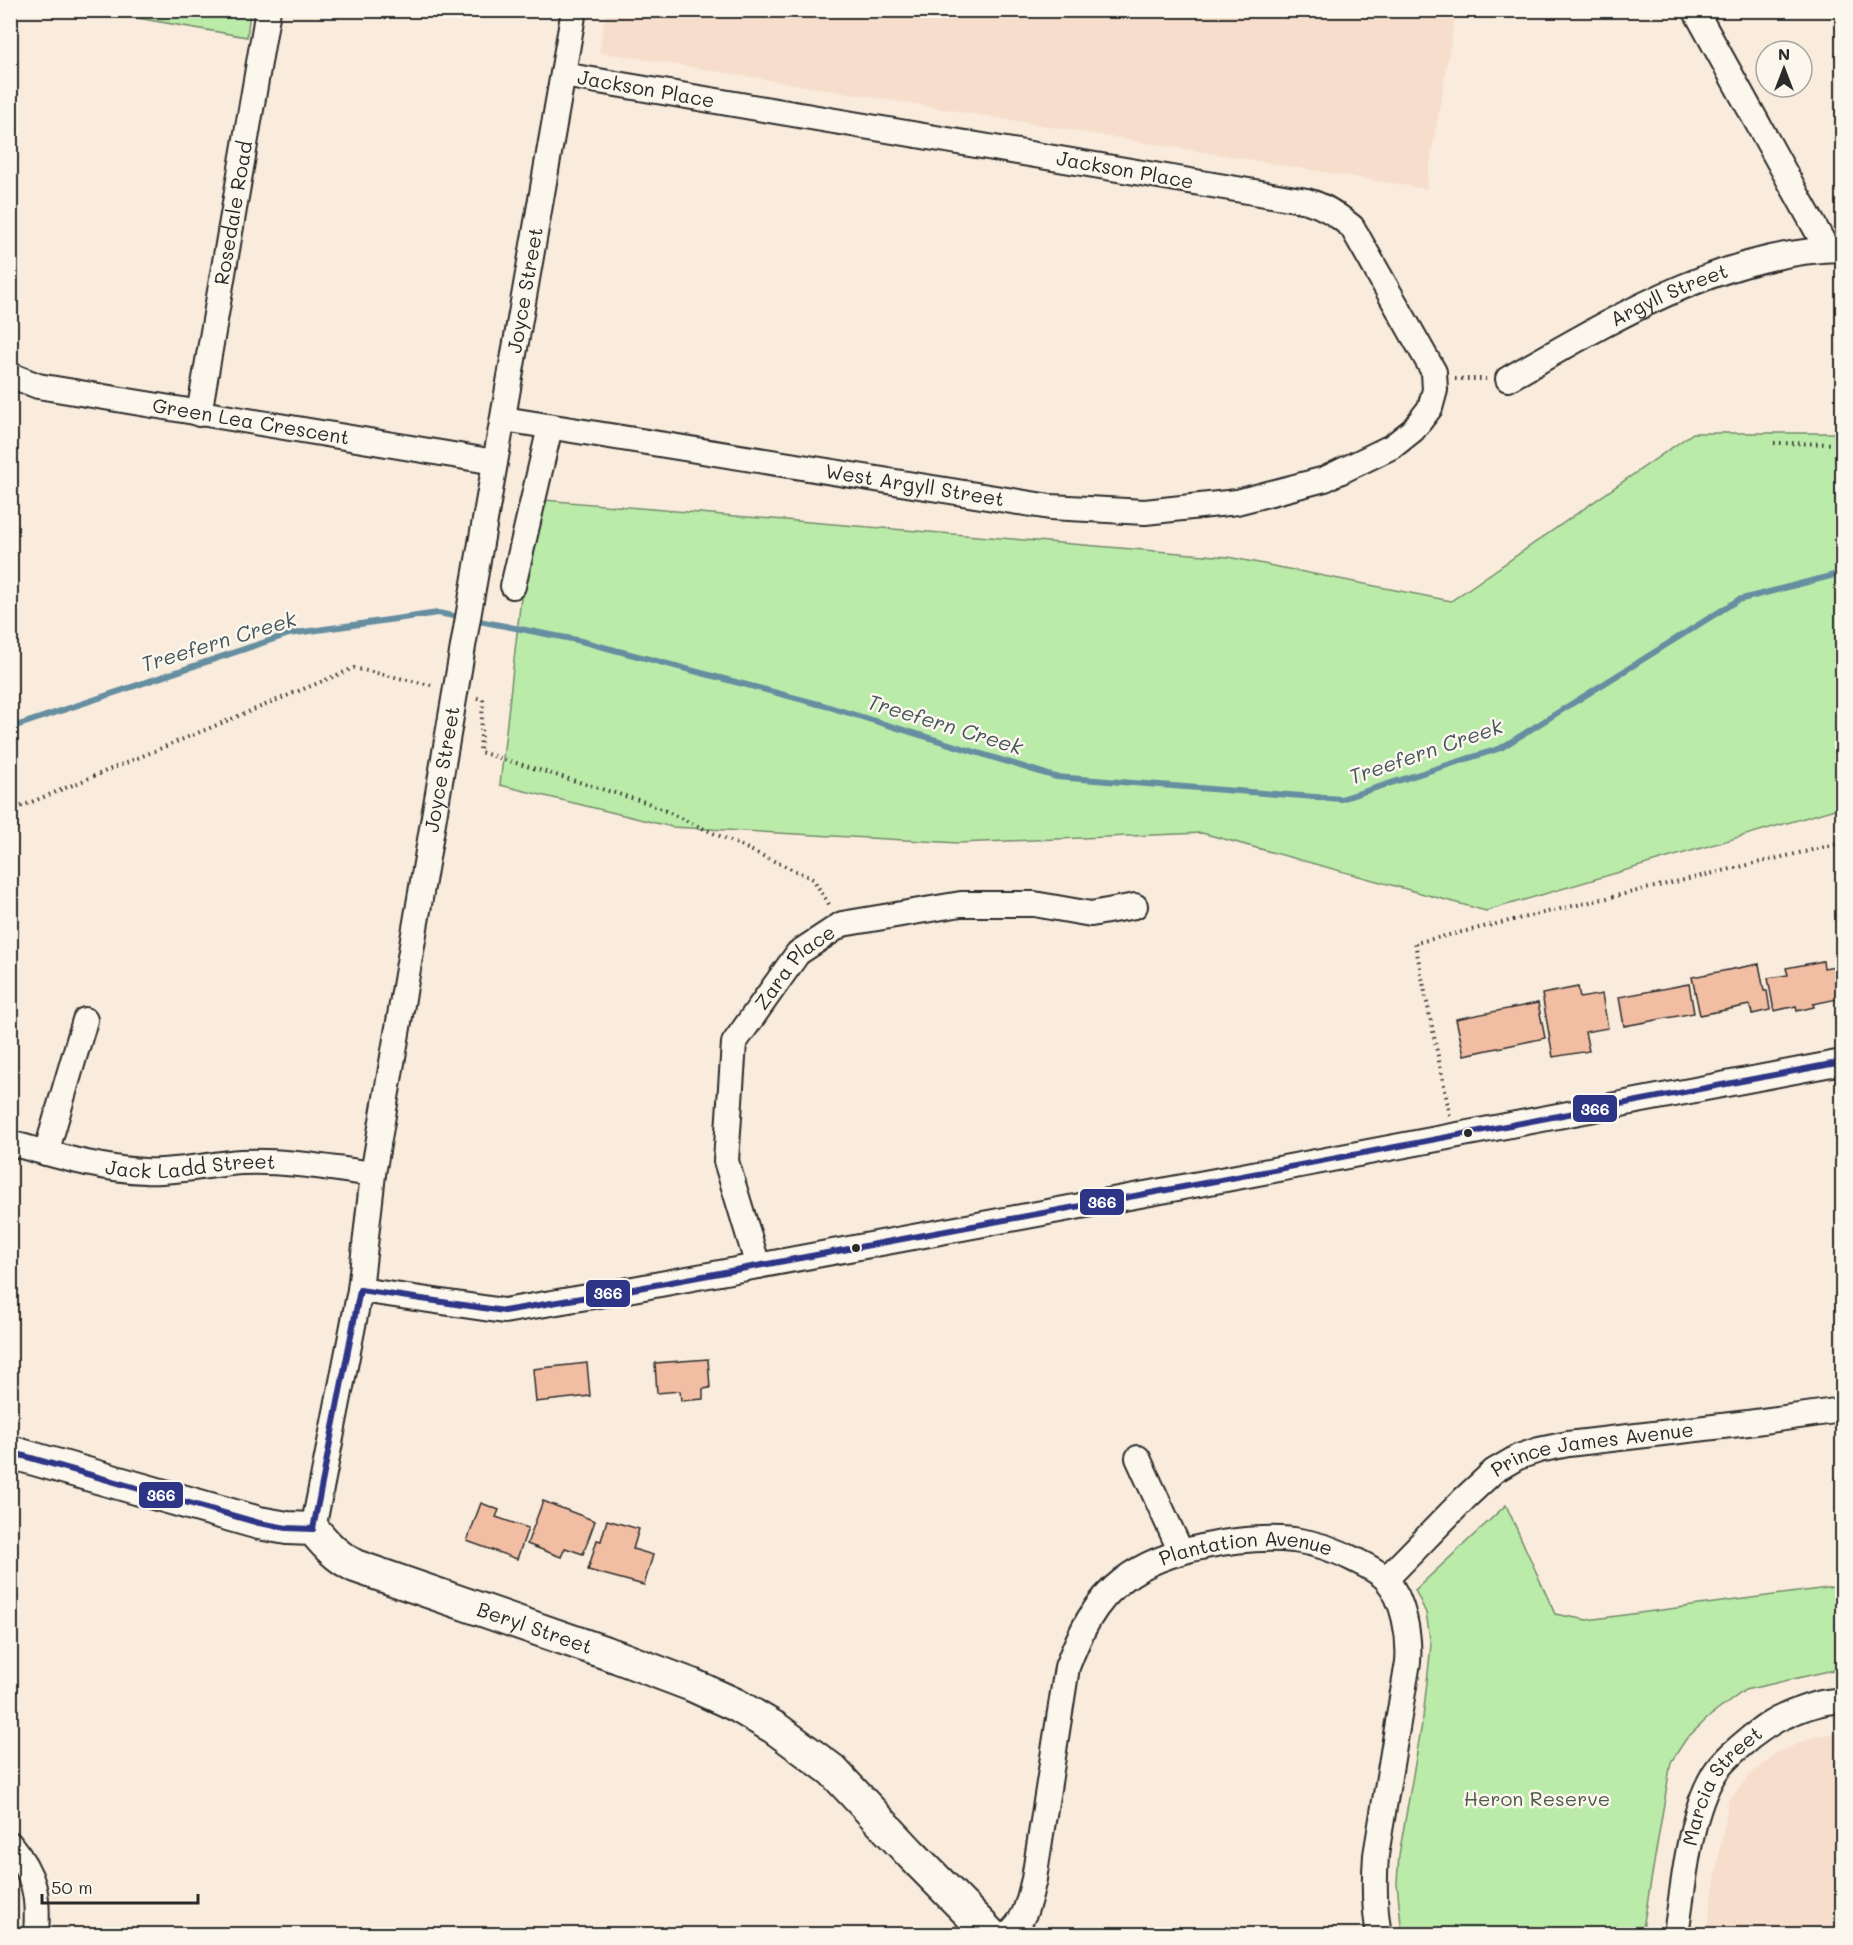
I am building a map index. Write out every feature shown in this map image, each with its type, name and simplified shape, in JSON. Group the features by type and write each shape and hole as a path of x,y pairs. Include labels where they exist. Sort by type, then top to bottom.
{"main road":[{"path":"10,1452 260,1523 287,1528 313,1529"},
{"name":"Beryl Street","path":"313,1529 326,1546 340,1558 355,1566 618,1657 736,1704 775,1728 832,1770 990,1935"}],"street":[{"name":"Rosedale Road","path":"199,414 268,10"},
{"name":"Joyce Street","path":"313,1529 360,1290 374,1174 455,691 574,10"},
{"path":"1695,10 1835,249"},
{"name":"Jackson Place","path":"563,75 1320,205 1341,217 1352,227 1436,379"},
{"name":"Argyll Street","path":"1508,379 1612,320 1666,294 1752,261 1835,249"},
{"name":"Green Lea Crescent","path":"10,375 38,386 495,462"},
{"name":"West Argyll Street","path":"504,419 1050,507 1145,512 1237,502 1325,479 1405,438 1425,417 1430,408 1434,400 1436,379"},
{"path":"513,586 550,427"},
{"name":"Zara Place","path":"758,1266 726,1161 734,1042 798,953 842,924 962,904 1034,904 1091,914 1135,906"},
{"path":"46,1153 85,1020"},
{"path":"360,1290 504,1311 758,1266 1842,1062"},
{"name":"Jack Ladd Street","path":"10,1143 108,1168 148,1172 240,1162 280,1162 374,1174"},
{"name":"Prince James Avenue","path":"1386,1580 1464,1498 1494,1472 1518,1457 1568,1444 1842,1410"},
{"path":"1138,1458 1181,1552"},
{"name":"Plantation Avenue","path":"1008,1935 1023,1918 1034,1879 1067,1667 1090,1615 1124,1579 1145,1566 1181,1552 1215,1544 1274,1539 1321,1546 1342,1553 1369,1567 1386,1580 1405,1618 1409,1648 1402,1706 1376,1855 1375,1914 1379,1935"},
{"name":"Marcia Street","path":"1676,1935 1692,1836 1701,1803 1715,1773 1739,1747 1772,1721 1802,1708 1835,1700 1842,1701"},
{"path":"10,1844 21,1858 33,1881 38,1909 36,1935"}],"path":[{"path":"1436,379 1508,379"},
{"path":"1774,443 1842,444"},
{"path":"10,811 354,668 455,691 483,700 480,752 648,802 813,879 842,924"},
{"path":"1454,1136 1415,943 1842,843"}],"shaded area":[{"path":"606,10 1456,11 1426,189 599,52"},
{"path":"1842,1733 1842,1934 1706,1934 1728,1801 1750,1775 1776,1753 1816,1736"}],"green space":[{"path":"109,10 250,11 247,37 109,13"},
{"path":"1693,433 1842,433 1842,807 1486,911 1202,833 959,843 672,827 500,785 532,499 1228,557 1451,601"},
{"name":"Heron Reserve","path":"1506,1505 1555,1614 1587,1620 1842,1586 1842,1670 1833,1670 1745,1690 1710,1716 1686,1739 1671,1762 1642,1934 1402,1934 1397,1883 1399,1855 1423,1718 1431,1645 1426,1613 1415,1590"}],"building":[{"path":"1823,961 1824,968 1842,965 1842,998 1813,1004 1814,1007 1797,1011 1796,1006 1774,1011 1768,978 1788,975 1786,968"},
{"path":"1759,964 1770,1010 1752,1014 1750,1005 1700,1015 1692,977"},
{"path":"1689,984 1694,1013 1624,1026 1619,997"},
{"path":"1578,987 1580,998 1602,994 1608,1028 1585,1032 1589,1051 1553,1057 1542,994"},
{"path":"1538,1003 1545,1038 1464,1055 1456,1019"},
{"path":"708,1359 710,1388 703,1389 703,1399 681,1401 680,1391 657,1393 655,1363"},
{"path":"587,1363 590,1396 536,1402 533,1369"},
{"path":"543,1501 595,1521 583,1554 565,1548 561,1557 527,1544"},
{"path":"481,1503 499,1510 496,1517 528,1528 517,1559 467,1541"},
{"path":"607,1520 639,1529 633,1549 653,1555 644,1585 588,1570 597,1540 601,1541"}],"waterway":[{"name":"Treefern Creek","path":"474,620 577,640 826,706 1056,777 1341,799 1501,748 1738,600 1842,573"},
{"name":"Treefern Creek","path":"10,728 289,634 438,613 464,618"}],"transit line":[{"name":"366","path":"360,1290 504,1311 1226,1179 1842,1062"},
{"name":"366","path":"313,1529 360,1290"},
{"name":"366","path":"10,1452 259,1523 287,1528 313,1529"}]}
